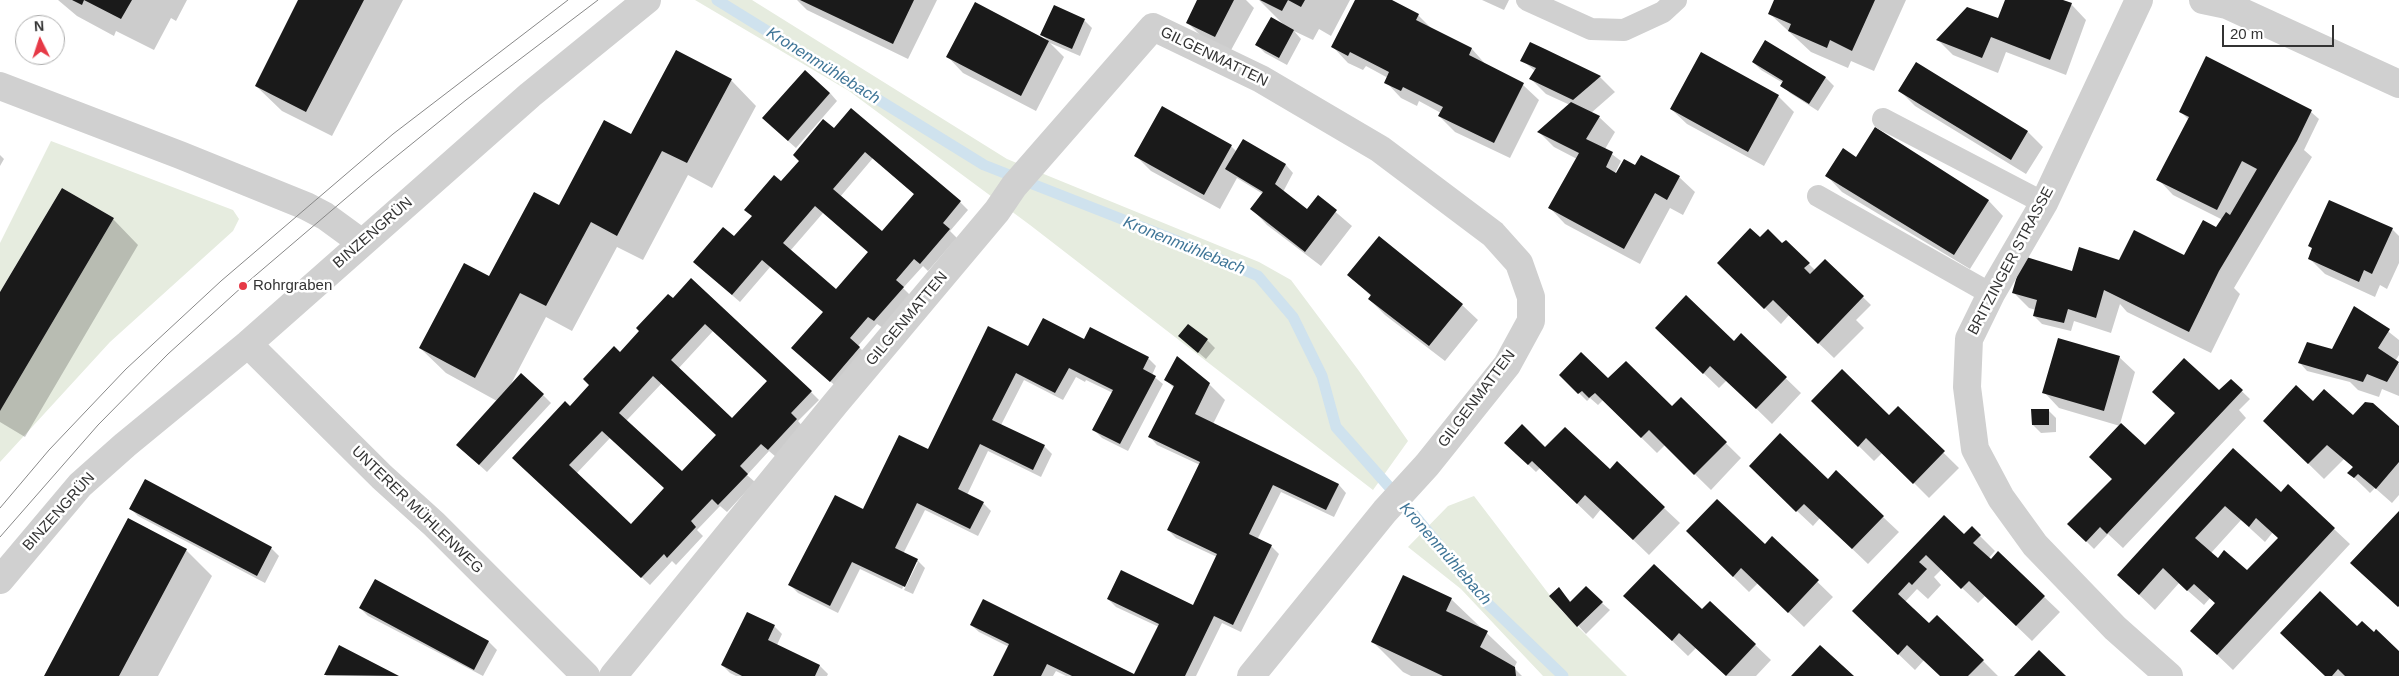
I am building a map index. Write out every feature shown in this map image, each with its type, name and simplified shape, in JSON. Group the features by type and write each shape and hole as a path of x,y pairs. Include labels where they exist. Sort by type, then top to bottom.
{"street":[{"name":"BINZENGRÜN","path":"0,580 80,485 125,444 248,344 530,95 647,0"},
{"name":"BRITZINGER STRASSE","path":"2138,0 2044,202 1991,294 1969,339 1967,387 1975,449 2001,498 2034,545 2115,628 2169,676"},
{"path":"2203,0 2227,5 2399,84"},
{"name":"GILGENMATTEN","path":"612,676 829,411 997,211 1022,177 1153,27 1261,79 1380,149 1493,234 1519,263 1531,297 1531,320 1507,365 1427,465 1385,510 1251,676"},
{"path":"0,86 306,206 325,216 362,243"},
{"name":"UNTERER MÜHLENWEG","path":"248,344 382,477 434,524 586,676"}],"lane":[{"path":"1527,0 1591,29 1624,30 1662,12 1676,0"},
{"path":"1883,119 2044,202"},
{"path":"1818,196 1991,294"}],"shaded area":[{"path":"695,0 752,0 1007,159 1259,262 1291,280 1359,371 1408,441 1373,490 1030,225 849,91"},
{"path":"51,141 233,210 239,219 233,231 110,342 0,462 0,411 114,218 62,188 0,292 0,243"},
{"path":"1474,496 1561,610 1627,676 1543,676 1461,589 1408,547 1448,506"}],"building":[{"path":"72,0 84,0 82,5"},
{"path":"84,0 132,0 121,19"},
{"path":"298,0 364,0 306,112 255,86"},
{"path":"800,0 914,0 893,44"},
{"path":"1197,0 1234,0 1215,37 1186,23"},
{"path":"1260,0 1288,0 1282,11"},
{"path":"1288,0 1305,0 1301,7"},
{"path":"1355,0 1392,0 1419,14 1416,20 1472,48 1469,55 1524,83 1494,143 1438,116 1443,107 1403,87 1401,91 1384,83 1389,72 1350,52 1348,56 1331,47"},
{"path":"1774,0 1875,0 1852,51 1830,40 1827,48 1788,31 1791,24 1768,14"},
{"path":"2005,0 2063,0 2072,3 2050,60 1991,37 1982,58 1936,40 1967,7 1998,18"},
{"path":"975,2 1049,41 1021,96 946,57"},
{"path":"1054,5 1085,19 1072,49 1040,35"},
{"path":"1271,17 1294,30 1279,58 1255,45"},
{"path":"1765,40 1826,77 1809,104 1780,86 1783,81 1752,62"},
{"path":"1530,42 1601,76 1573,100 1529,79 1536,68 1520,61"},
{"path":"676,50 732,79 687,163 662,151 617,236 591,222 546,306 520,293 475,378 419,348 464,263 489,276 534,192 559,205 604,120 631,134"},
{"path":"1701,52 1779,95 1748,152 1670,109"},
{"path":"2206,56 2312,110 2297,141 2219,271 2189,332 2104,290 2096,318 2068,309 2064,323 2033,316 2037,300 2012,293 2023,256 2072,271 2079,247 2119,260 2134,230 2184,255 2203,220 2216,227 2226,212 2230,215 2257,169 2242,161 2217,210 2156,180 2189,117 2179,112"},
{"path":"1916,62 2028,131 2011,160 1898,91"},
{"path":"805,70 830,93 788,141 762,118"},
{"path":"1571,102 1600,116 1586,139 1613,152 1606,167 1616,173 1624,159 1635,165 1641,155 1680,176 1667,200 1655,193 1624,249 1548,208 1579,153 1537,132"},
{"path":"1162,106 1232,145 1204,195 1134,156"},
{"path":"851,108 961,201 943,223 950,229 920,264 914,259 896,280 904,287 874,321 868,317 850,338 860,347 830,382 791,348 823,312 762,260 732,295 693,262 723,227 734,236 752,216 744,210 774,175 781,181 799,161 793,155 823,119 834,128","holes":["865,152 914,194 882,231 833,189","815,206 868,252 836,289 783,243"]},
{"path":"1875,127 1989,200 1954,255 1825,176 1843,148 1856,157"},
{"path":"1243,139 1286,164 1275,184 1307,209 1318,195 1337,210 1305,252 1250,209 1263,192 1225,169"},
{"path":"62,188 114,218 0,411 0,292"},
{"path":"2329,200 2393,228 2372,274 2364,270 2359,282 2308,259 2312,248 2308,246"},
{"path":"1750,228 1760,237 1768,229 1782,243 1786,240 1810,263 1804,268 1810,274 1825,259 1864,296 1818,344 1773,300 1764,309 1717,263"},
{"path":"1379,236 1463,304 1429,346 1368,299 1371,295 1347,275"},
{"path":"691,278 812,391 791,413 797,419 768,450 761,444 740,466 748,474 718,505 712,499 691,521 696,527 667,558 664,554 641,578 512,458 565,401 570,406 589,385 583,379 614,346 620,352 639,331 636,328 668,294 673,298","holes":["705,324 767,381 732,418 671,360","653,376 716,435 682,471 619,413","602,431 664,488 631,524 569,465"]},
{"path":"1686,295 1734,341 1741,333 1787,377 1756,409 1710,366 1703,374 1655,328"},
{"path":"2354,306 2390,329 2378,348 2399,362 2387,382 2367,374 2363,382 2298,363 2307,342 2332,349"},
{"path":"1043,318 1084,339 1090,327 1149,357 1143,369 1156,376 1120,444 1092,430 1113,390 1069,368 1055,393 1016,373 992,420 1045,445 1033,470 980,444 958,489 984,502 970,529 917,503 895,548 918,559 905,587 852,562 830,606 788,585 835,495 863,509 899,435 928,449 988,326 1028,346"},
{"path":"1188,324 1208,339 1198,353 1178,336"},
{"path":"2058,338 2120,356 2104,411 2042,393"},
{"path":"1581,352 1608,378 1626,361 1672,406 1681,397 1727,442 1694,475 1649,430 1641,438 1595,393 1589,398 1582,391 1578,394 1559,375"},
{"path":"1177,356 1210,383 1195,414 1339,484 1326,510 1273,485 1249,534 1272,545 1233,625 1214,616 1185,676 1072,676 1047,664 1041,676 993,676 1009,644 970,625 983,599 1134,674 1159,624 1107,599 1121,570 1193,605 1217,554 1167,530 1200,462 1148,437 1174,386 1164,380"},
{"path":"2184,358 2219,390 2231,379 2243,390 2107,534 2100,527 2086,542 2067,524 2112,479 2089,457 2121,423 2145,445 2175,413 2152,392"},
{"path":"1842,369 1889,415 1898,406 1945,451 1913,484 1866,438 1858,447 1811,401"},
{"path":"521,373 544,394 479,465 456,445"},
{"path":"2296,385 2313,401 2324,389 2353,415 2365,402 2373,403 2399,426 2399,462 2376,489 2358,474 2354,478 2347,473 2353,467 2327,445 2308,464 2263,421"},
{"path":"2031,409 2049,409 2049,425 2032,425"},
{"path":"1522,424 1545,447 1565,427 1610,469 1617,461 1665,507 1633,540 1585,495 1577,504 1532,461 1528,465 1504,443"},
{"path":"1780,433 1828,479 1836,470 1884,516 1852,549 1804,504 1796,512 1749,466"},
{"path":"2233,448 2281,492 2288,484 2335,528 2217,655 2190,631 2215,603 2194,584 2187,591 2163,568 2139,595 2117,575","holes":["2225,506 2249,527 2256,518 2278,538 2247,570 2224,550 2218,558 2195,538"]},
{"path":"145,479 272,547 257,576 129,509"},
{"path":"1717,499 1765,544 1772,536 1819,580 1788,613 1741,568 1733,577 1686,531"},
{"path":"2399,511 2399,606 2398,607 2350,563"},
{"path":"1944,515 1964,534 1972,526 1981,535 1973,543 1991,559 1998,551 2045,596 2016,626 1969,581 1961,589 1926,555 1919,562 1927,569 1912,585 1909,582 1898,594 1929,623 1937,615 1984,660 1968,676 1940,676 1907,645 1898,655 1852,611"},
{"path":"128,518 187,549 119,676 44,676"},
{"path":"1654,564 1702,609 1710,601 1756,644 1726,676 1679,633 1672,641 1623,596"},
{"path":"1403,575 1452,598 1446,611 1488,631 1480,647 1515,667 1516,676 1443,676 1371,642"},
{"path":"375,579 489,641 474,670 359,608"},
{"path":"1586,586 1603,602 1577,627 1549,596 1559,587 1570,602"},
{"path":"2320,591 2357,626 2362,621 2374,632 2376,629 2399,651 2399,676 2345,676 2338,669 2332,676 2325,676 2280,633"},
{"path":"747,612 775,625 768,640 820,665 815,676 742,676 721,665"},
{"path":"339,645 399,676 324,675"},
{"path":"1820,645 1854,676 1791,676"},
{"path":"2039,650 2066,676 2014,676"}],"waterway":[{"name":"Kronenmühlebach","path":"717,0 984,165 1175,240 1258,276 1293,317 1322,376 1336,427 1415,516 1482,598 1563,676"}],"tram line":[{"path":"0,508 49,450 126,369 221,281 393,134 568,0"},
{"path":"0,537 98,425 168,354 243,286 372,176 466,100 598,0"}],"place":[{"name":"Rohrgraben","path":"243,286"}]}
